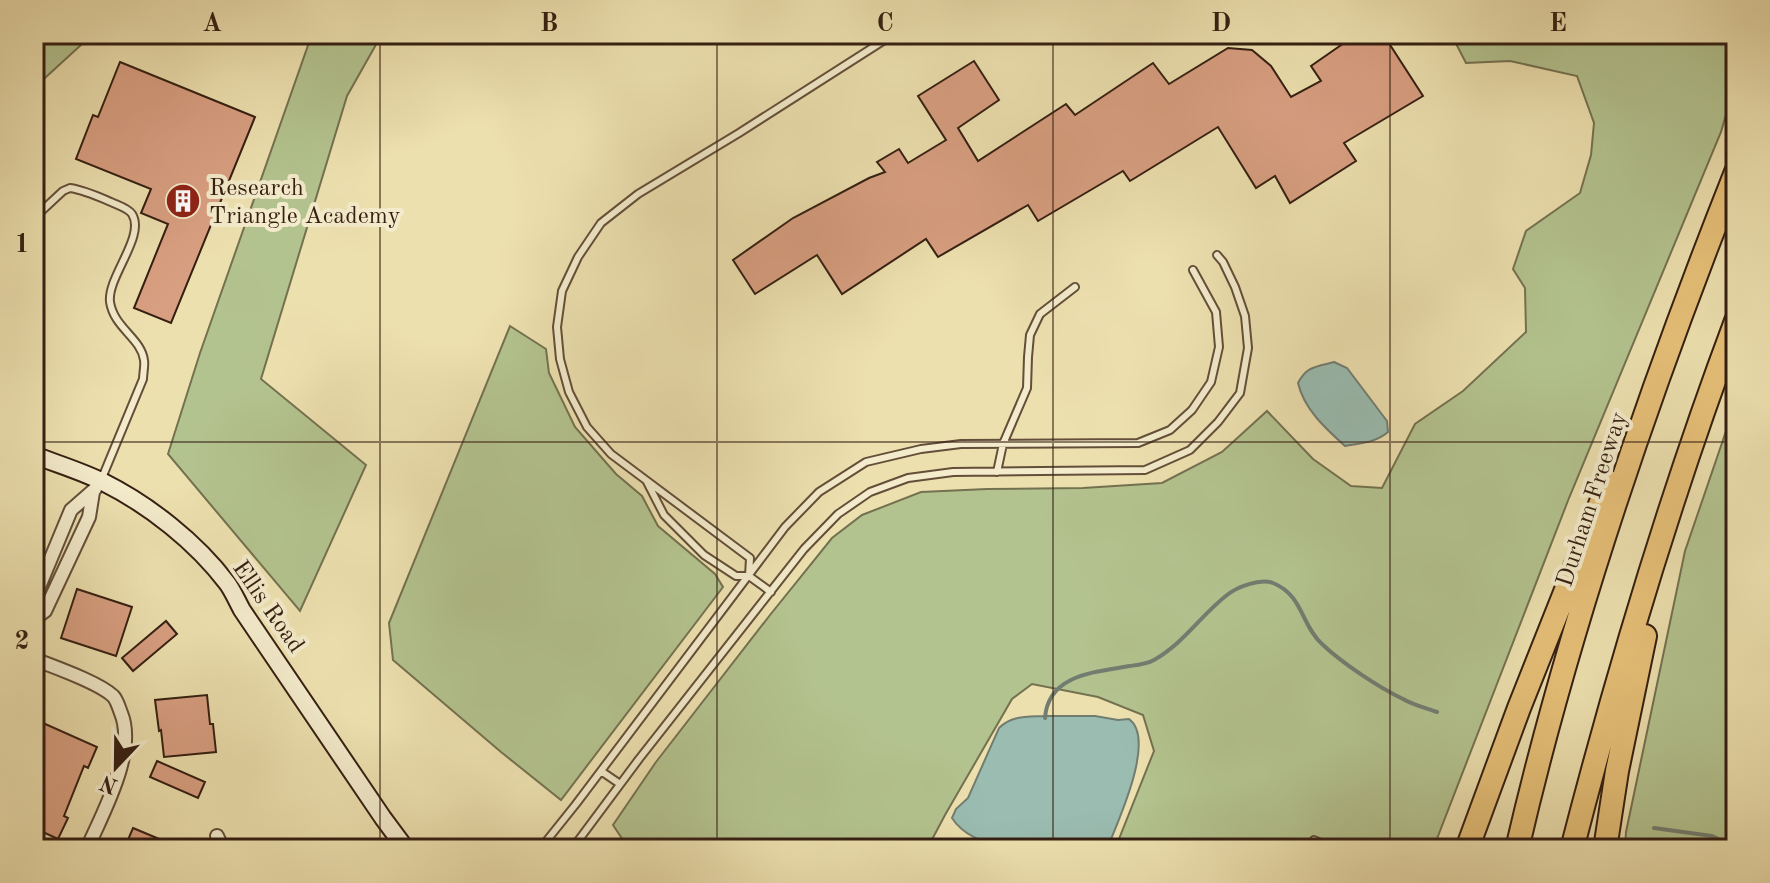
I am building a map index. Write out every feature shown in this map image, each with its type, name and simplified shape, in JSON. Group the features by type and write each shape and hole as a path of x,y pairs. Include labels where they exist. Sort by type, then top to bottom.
{"highway":[{"name":"Durham Freeway","path":"1517,849 1600,554 1654,391 1736,172"},
{"path":"1467,849 1572,572 1707,245"},
{"path":"1572,849 1633,629 1679,483 1736,321"},
{"path":"1605,849 1631,699 1679,483"}],"main road":[{"name":"Ellis Road","path":"34,455 97,486 126,495 177,533 227,584 406,849"}],"street":[{"path":"34,599 71,510 97,486"},
{"path":"34,616 45,611 89,517 97,486"},
{"path":"41,580 56,587"},
{"path":"34,659 115,697 124,721 126,742 120,770 87,849"},
{"path":"217,836 223,849"}],"lane":[{"path":"749,576 750,558 611,454 587,427 569,392 560,359 557,327 562,291 578,257 601,223 638,194 894,34"},
{"path":"34,218 70,188 111,202 133,215 135,226 132,238 110,299 119,325 139,346 145,361 143,379 97,486"},
{"path":"572,849 804,549 838,514 870,492 908,478 953,472 1145,470 1190,450 1218,422 1240,393 1248,348 1245,316 1235,287 1217,255"},
{"path":"540,849 785,527 819,492 866,462 921,449 961,444 1138,443 1170,430 1192,410 1211,382 1219,347 1216,312 1193,270"},
{"path":"997,472 1003,444 1027,388 1030,335 1040,314 1075,287"},
{"path":"645,479 664,515 704,555 736,576 749,576 771,592"},
{"path":"601,771 620,784"},
{"path":"1310,849 1314,840 1335,849"}],"green space":[{"path":"34,34 93,34 34,88"},
{"path":"312,34 382,34 347,96 261,379 366,465 300,611 168,454 200,353"},
{"path":"1451,34 1736,34 1736,86 1721,132 1569,498 1433,849 1115,849 1154,751 1143,715 1098,697 1032,684 1012,699 927,849 629,849 613,825 656,762 832,538 862,515 921,492 1162,483 1222,452 1267,411 1313,459 1351,486 1382,488 1415,424 1463,391 1526,332 1525,288 1513,269 1526,231 1580,193 1591,155 1594,123 1577,76 1510,61 1466,63"},
{"path":"510,326 546,349 549,373 575,427 616,474 642,496 658,526 715,574 723,587 561,800 393,660 389,623"},
{"path":"1736,402 1736,849 1625,849 1685,551"}],"water":[{"path":"1334,362 1347,368 1387,421 1388,432 1383,436 1345,446 1310,410 1298,383 1301,377 1317,366"},
{"path":"1026,717 1129,719 1137,729 1139,744 1126,802 1107,849 1046,850 1001,846 981,841 952,818 956,809 968,798 999,728 1004,724"}],"building":[{"path":"1357,34 1383,34 1423,96 1344,143 1356,161 1290,203 1275,176 1256,188 1218,127 1130,181 1123,171 1038,221 1028,205 938,257 926,239 842,294 817,255 755,294 733,260 793,218 885,172 877,162 899,149 908,163 946,140 918,96 974,61 999,100 958,128 978,161 1066,104 1075,115 1153,63 1169,84 1228,48 1252,50 1271,66 1291,97 1321,81 1311,66"},
{"name":"Research Triangle Academy","path":"120,62 255,117 171,323 134,308 168,224 141,213 151,189 76,159 93,115 98,117"},
{"path":"77,589 132,607 116,656 61,638"},
{"path":"166,621 177,634 133,671 122,658"},
{"path":"207,695 216,752 164,757 155,700"},
{"path":"34,719 97,747 88,768 84,766 58,839 34,828"},
{"path":"157,761 205,782 198,798 150,777"},
{"path":"133,828 183,849 124,849"}],"waterway":[{"path":"1045,718 1048,703 1064,684 1089,673 1154,660 1227,595 1255,582 1273,583 1283,588 1296,603 1315,636 1350,667 1393,694 1437,712"},
{"path":"1654,828 1712,836 1736,847"}],"place":[{"name":"Research Triangle Academy","path":"183,201"}]}
